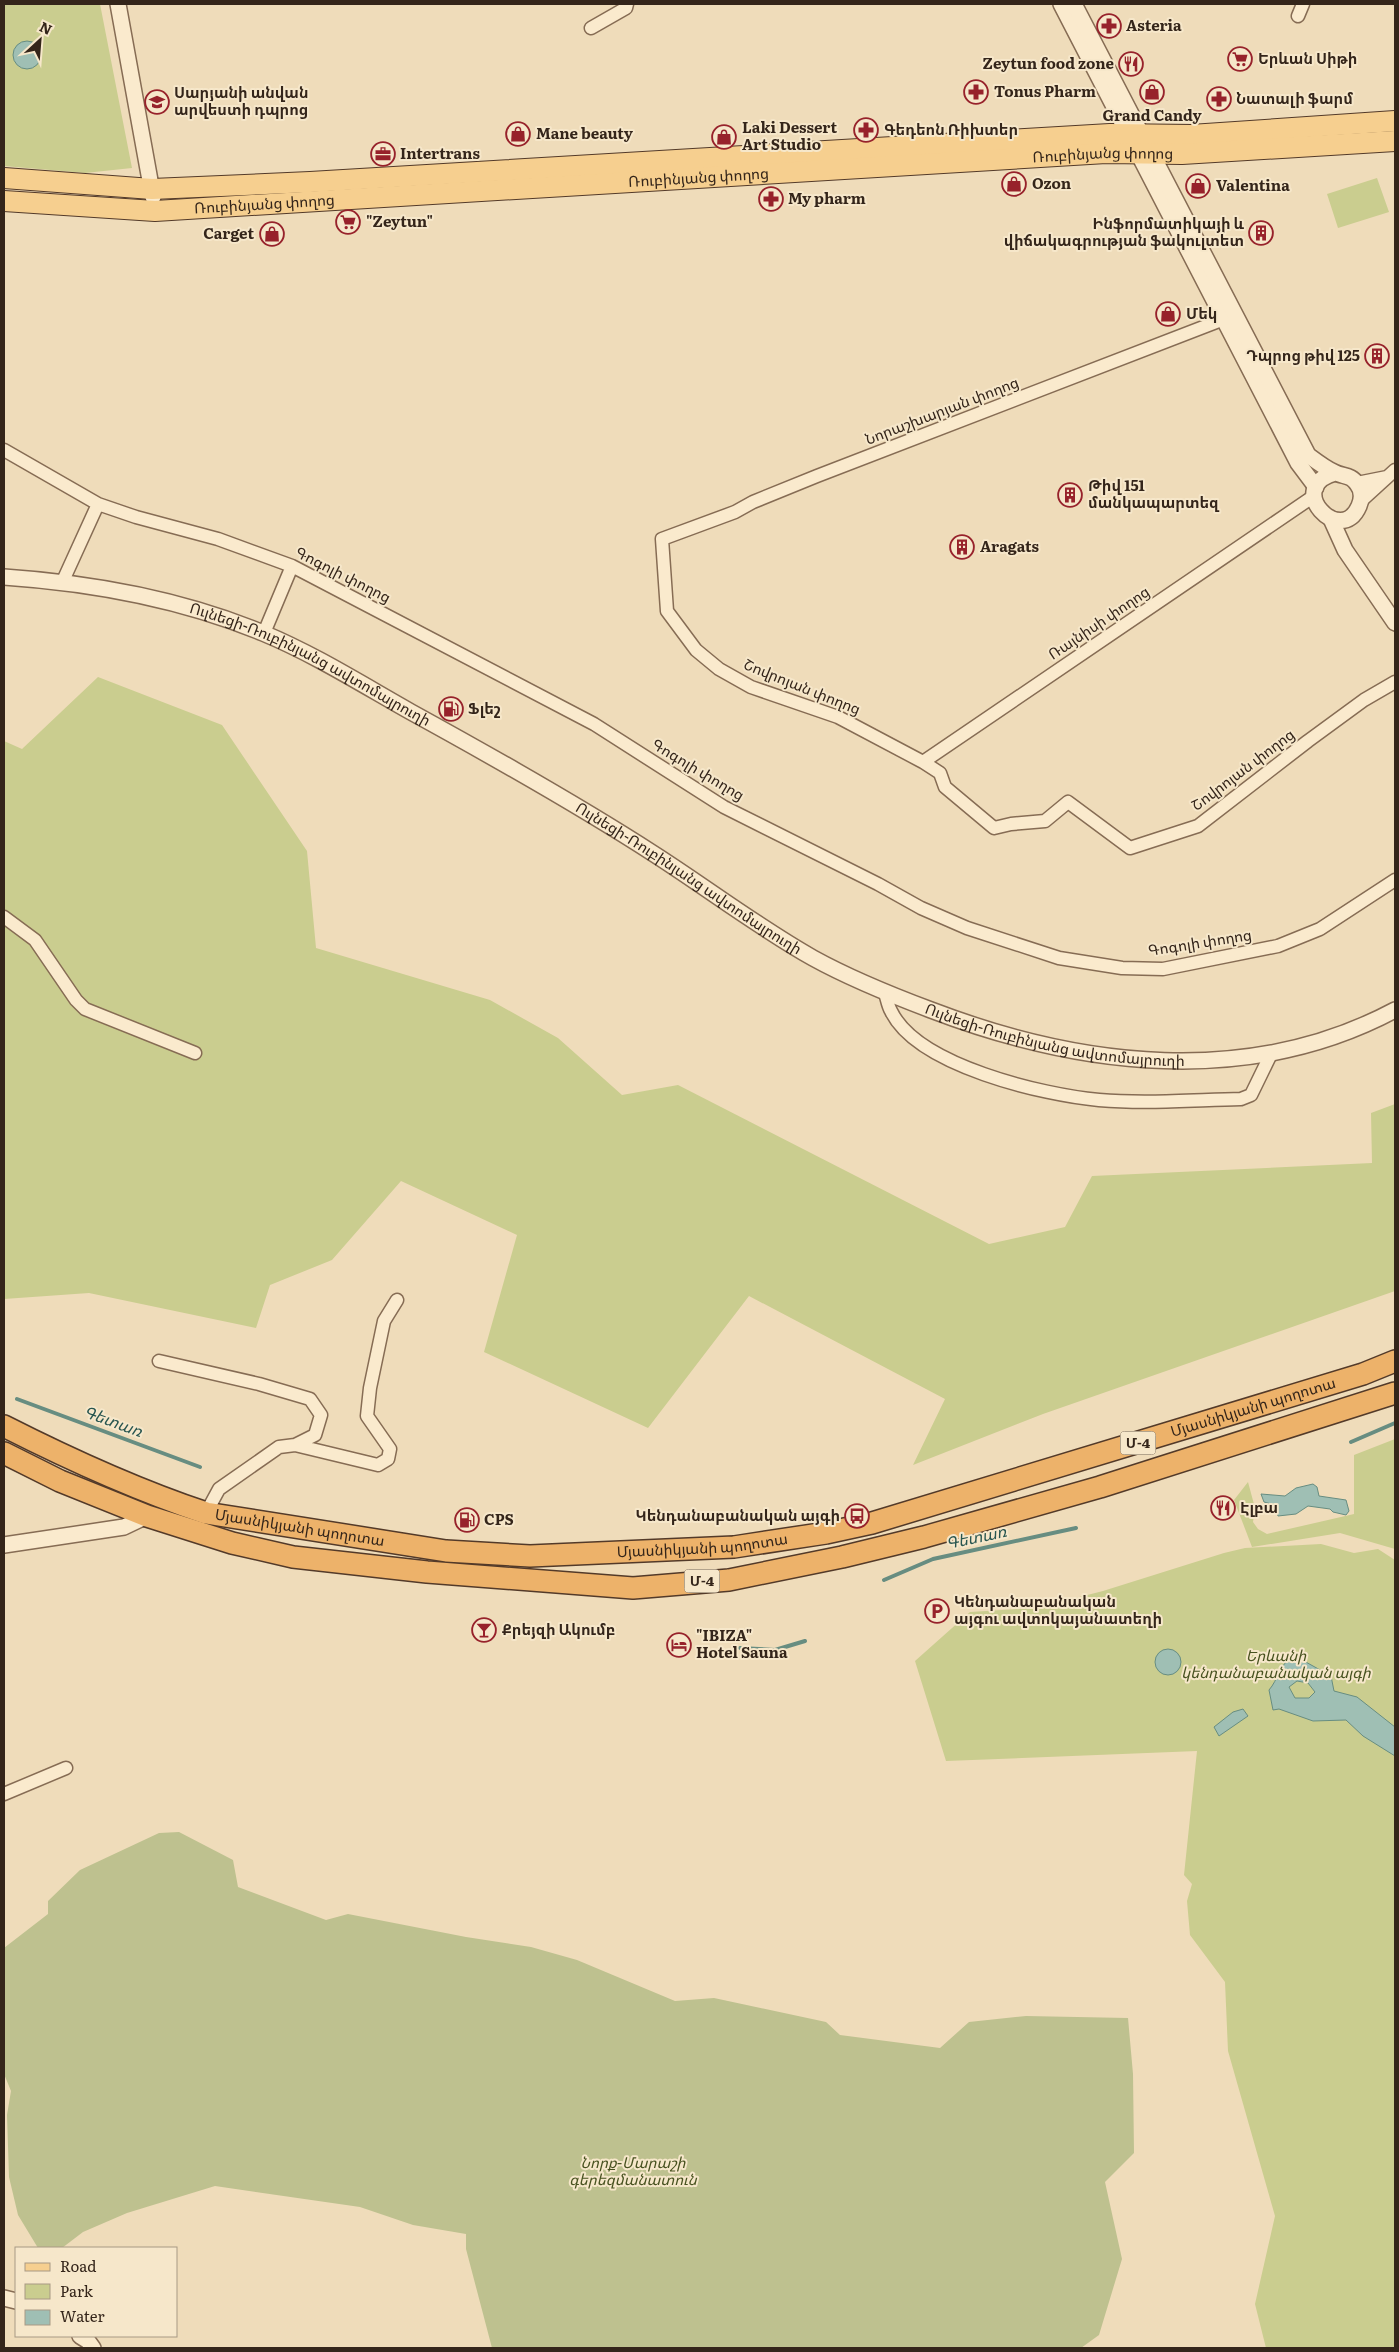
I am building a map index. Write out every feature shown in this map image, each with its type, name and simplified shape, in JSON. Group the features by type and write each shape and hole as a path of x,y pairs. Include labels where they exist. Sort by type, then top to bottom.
{"highway":[{"name":"Մյասնիկյանի պողոտա","path":"4,1426 85,1465 174,1502 206,1513 446,1551 530,1556 734,1547 826,1533 872,1523 1354,1376 1395,1361"},
{"name":"Մյասնիկյանի պողոտա","path":"4,1453 69,1485 147,1516 232,1543 293,1557 437,1573 633,1588 729,1580 842,1557 924,1537 1100,1487 1395,1394"}],"main road":[{"name":"Ռուբինյանց փողոց","path":"4,202 155,211 1096,153 1191,135 1395,121"},
{"name":"Ռուբինյանց փողոց","path":"4,178 152,189 1139,144 1182,154 1395,141"}],"street":[{"path":"118,4 155,211"},
{"path":"591,28 626,8 627,4"},
{"path":"1061,4 1139,144 1229,317 1308,455 1335,473 1351,477 1357,483 1361,494 1361,501"},
{"path":"1074,4 1139,144"},
{"path":"1298,16 1303,4"},
{"path":"1229,317 1298,464 1316,497 1331,519 1345,550 1395,623"},
{"name":"Նորաշխարյան փողոց","path":"662,539 718,520 781,491 1229,317"},
{"name":"Գոգոլի փողոց","path":"4,450 98,504 136,517 218,539 292,566 594,724 724,807 878,884 921,908 967,928 1059,958 1122,968 1163,969 1278,946 1320,929 1395,880"},
{"path":"1316,497 1328,476 1335,473"},
{"path":"1357,483 1391,473"},
{"path":"1331,519 1347,518 1356,511 1361,501 1391,473"},
{"name":"Ռայնիսի փողոց","path":"924,762 1316,497"},
{"path":"62,583 98,504"},
{"path":"1341,542 1347,518"},
{"name":"Շովրոյան փողոց","path":"662,539 667,611 696,650 719,669 751,687 838,717 924,762 940,773 945,787 994,828 1011,824 1045,822 1068,802 1130,848 1198,826 1364,700 1395,682"},
{"path":"264,633 292,566"},
{"name":"Ուլնեցի-Ռուբինյանց ավտոմայրուղի","path":"5,579 62,583 119,591 163,601 264,633 336,670 567,800 656,855 785,941 816,959 885,993 1006,1036 1110,1058 1173,1062 1270,1054 1330,1039 1370,1023 1395,1010"},
{"path":"4,917 35,940 76,1000 85,1009 195,1053"},
{"path":"885,993 891,1012 906,1030 930,1049 972,1070 1041,1092 1100,1100 1156,1101 1241,1098 1251,1094 1270,1054"},
{"path":"294,1445 378,1466 388,1459 390,1450 367,1416 370,1388 384,1321 397,1300"},
{"path":"159,1361 259,1384 310,1399 321,1415 315,1435 294,1445 279,1447 218,1489 206,1513"},
{"path":"4,1545 124,1527 147,1516"},
{"path":"4,1794 66,1768"},
{"path":"82,2337 88,2341 92,2348"}],"green space":[{"path":"4,4 100,4 132,168 85,173 4,166"},
{"path":"1377,178 1389,212 1338,228 1327,194"},
{"path":"98,677 222,725 307,851 316,948 490,1000 558,1038 622,1095 678,1085 989,1244 1065,1227 1092,1176 1372,1163 1371,1113 1395,1104 1395,1291 1043,1414 913,1465 945,1399 749,1296 648,1428 484,1352 517,1235 401,1181 332,1260 270,1285 256,1328 89,1293 4,1299 4,741 22,749"},
{"path":"1395,1439 1395,1549 1340,1533 1252,1547 1234,1500 1248,1482 1255,1508 1253,1522 1258,1529 1267,1534 1354,1514 1354,1455"},
{"name":"Երևանի կենդանաբանական այգի","path":"1321,1544 1354,1553 1378,1549 1395,1560 1395,2348 1266,2348 1255,2304 1275,2216 1228,2051 1225,1982 1190,1935 1187,1901 1192,1884 1184,1875 1197,1751 946,1761 915,1661 970,1612 1036,1608 1103,1591 1245,1548"},
{"name":"Նորք-Մարաշի գերեզմանատուն","path":"179,1832 233,1860 238,1887 326,1920 348,1914 466,1937 531,1947 577,1960 675,2001 714,1998 826,2022 840,2035 940,2048 969,2022 1026,2016 1128,2018 1133,2074 1134,2153 1105,2182 1122,2259 1099,2335 1081,2348 492,2348 466,2249 466,2234 413,2225 360,2207 215,2186 127,2213 83,2232 63,2247 37,2247 18,2215 9,2177 7,2115 11,2091 4,2074 4,1948 48,1914 48,1901 80,1870 159,1833"}],"water":[{"path":"27,41 37,45 41,55 37,65 27,69 17,65 13,55 17,45"},
{"path":"1313,1484 1317,1487 1319,1496 1346,1500 1349,1511 1346,1515 1333,1512 1330,1509 1308,1506 1296,1514 1278,1516 1275,1505 1264,1502 1261,1494 1285,1496 1296,1488"},
{"path":"1168,1649 1177,1653 1181,1662 1177,1671 1168,1675 1159,1671 1155,1662 1159,1653"},
{"path":"1292,1658 1304,1661 1331,1676 1334,1691 1357,1697 1395,1727 1395,1756 1363,1736 1346,1720 1313,1721 1279,1709 1273,1710 1269,1690 1288,1660","holes":["1297,1681 1308,1683 1315,1692 1309,1698 1295,1698 1289,1687"]},
{"path":"1243,1709 1248,1716 1219,1736 1214,1727 1233,1712"}],"waterway":[{"name":"Գետառ","path":"17,1399 200,1467"},
{"name":"Գետառ","path":"1351,1442 1395,1423"},
{"name":"Գետառ","path":"884,1580 933,1559 1076,1528"},
{"name":"Գետառ","path":"740,1648 775,1650 805,1641"}],"place":[{"name":"Asteria","path":"1109,26"},
{"name":"Երևան Սիթի","path":"1240,59"},
{"name":"Zeytun food zone","path":"1131,64"},
{"name":"Tonus Pharm","path":"976,92"},
{"name":"Grand Candy","path":"1152,92"},
{"name":"Նատալի ֆարմ","path":"1219,99"},
{"name":"Սարյանի անվան արվեստի դպրոց","path":"157,102"},
{"name":"Գեդեոն Ռիխտեր","path":"866,130"},
{"name":"Mane beauty","path":"518,134"},
{"name":"Laki Dessert Art Studio","path":"724,137"},
{"name":"Intertrans","path":"383,154"},
{"name":"Ozon","path":"1014,184"},
{"name":"Valentina","path":"1198,186"},
{"name":"My pharm","path":"771,199"},
{"name":"\"Zeytun\"","path":"348,222"},
{"name":"Ինֆորմատիկայի և վիճակագրության ֆակուլտետ","path":"1261,233"},
{"name":"Carget","path":"272,234"},
{"name":"Մեկ","path":"1168,314"},
{"name":"Դպրոց թիվ 125","path":"1377,356"},
{"name":"Թիվ 151 մանկապարտեզ","path":"1070,495"},
{"name":"Aragats","path":"962,547"},
{"name":"Ֆլեշ","path":"451,709"},
{"name":"Էլբա","path":"1223,1508"},
{"name":"Կենդանաբանական այգի","path":"857,1516"},
{"name":"CPS","path":"467,1520"},
{"name":"Կենդանաբանական այգու ավտոկայանատեղի","path":"937,1611"},
{"name":"Քրեյզի Ակումբ","path":"484,1630"},
{"name":"\"IBIZA\" Hotel Sauna","path":"679,1645"}]}
